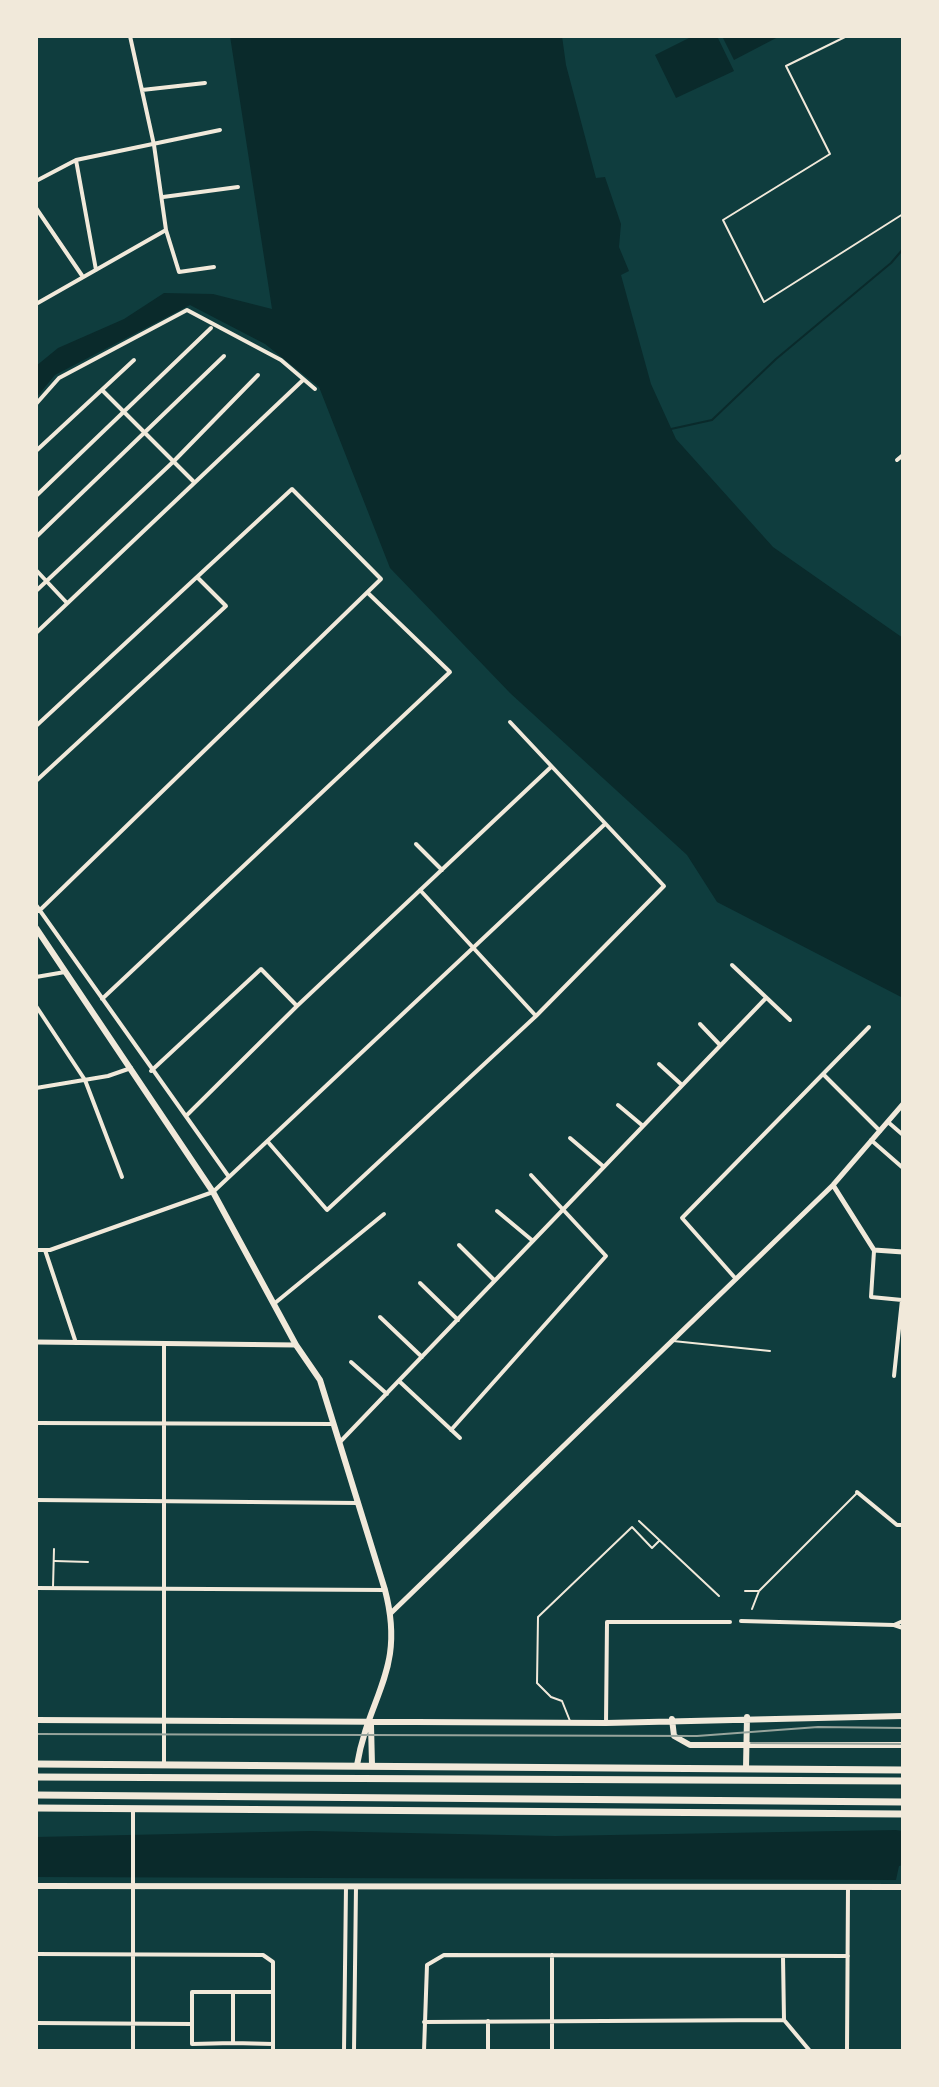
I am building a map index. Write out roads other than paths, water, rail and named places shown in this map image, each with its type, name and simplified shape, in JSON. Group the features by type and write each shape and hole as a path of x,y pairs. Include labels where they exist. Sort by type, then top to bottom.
{"highway":[{"path":"36,1764 903,1770"},
{"path":"36,1777 903,1781"},
{"path":"36,1795 903,1802"},
{"path":"36,1808 903,1814"}],"main road":[{"path":"36,928 213,1192 296,1345 320,1380 391,1613 391,1659 357,1765"},
{"path":"36,1720 606,1723 747,1717 903,1716"},
{"path":"746,1768 747,1717"},
{"path":"672,1719 674,1736 685,1744 903,1745"},
{"path":"371,1722 372,1765"},
{"path":"36,1886 133,1882 346,1886 903,1887"}],"street":[{"path":"130,36 154,145 166,230 179,272 214,267"},
{"path":"142,90 205,83"},
{"path":"36,181 76,160 220,130"},
{"path":"76,160 96,270"},
{"path":"163,197 238,187"},
{"path":"36,208 83,277"},
{"path":"36,304 166,230"},
{"path":"36,404 59,378 163,320 187,310 281,360 315,389"},
{"path":"36,496 215,325"},
{"path":"36,537 224,356"},
{"path":"36,451 134,360"},
{"path":"36,591 174,461 258,375"},
{"path":"36,633 303,380"},
{"path":"102,390 193,481"},
{"path":"897,460 903,455"},
{"path":"36,726 292,489 381,579 39,911"},
{"path":"36,570 67,603"},
{"path":"36,781 226,606 198,577"},
{"path":"102,999 450,672 368,593"},
{"path":"268,1142 327,1210 536,1016 664,886 510,722"},
{"path":"186,1116 297,1006 551,767"},
{"path":"36,1250 45,1250 213,1192 605,824"},
{"path":"416,844 442,870"},
{"path":"420,890 536,1016"},
{"path":"36,905 229,1177"},
{"path":"732,965 790,1020"},
{"path":"151,1071 261,969 297,1006"},
{"path":"36,977 65,972"},
{"path":"340,1442 766,998"},
{"path":"36,1006 85,1080 122,1177"},
{"path":"700,1024 720,1045"},
{"path":"736,1279 682,1218 869,1027"},
{"path":"659,1064 682,1085"},
{"path":"36,1088 132,1068"},
{"path":"823,1074 880,1131"},
{"path":"391,1613 833,1185 903,1104"},
{"path":"618,1105 643,1126"},
{"path":"888,1122 903,1135"},
{"path":"570,1138 604,1167"},
{"path":"871,1140 903,1168"},
{"path":"451,1430 606,1256 531,1175"},
{"path":"833,1185 874,1250 871,1297 902,1300 894,1376"},
{"path":"497,1211 533,1241"},
{"path":"275,1303 384,1214"},
{"path":"459,1245 495,1280"},
{"path":"45,1250 76,1343"},
{"path":"874,1250 903,1252"},
{"path":"420,1283 458,1320"},
{"path":"380,1317 422,1357"},
{"path":"36,1342 296,1345"},
{"path":"164,1344 164,1765"},
{"path":"351,1362 387,1394"},
{"path":"399,1381 460,1438"},
{"path":"36,1423 334,1424"},
{"path":"857,1492 897,1525 903,1525"},
{"path":"36,1500 358,1503"},
{"path":"36,1588 385,1590"},
{"path":"741,1621 894,1625 903,1628"},
{"path":"894,1625 903,1621"},
{"path":"606,1723 607,1622 730,1622"},
{"path":"133,1808 133,2051"},
{"path":"344,2051 346,1886"},
{"path":"354,2051 356,1886"},
{"path":"847,2051 848,1887"},
{"path":"345,1947 355,1948"},
{"path":"36,1954 263,1955 273,1962 273,2051"},
{"path":"424,2051 427,1965 444,1955 848,1956"},
{"path":"552,1955 552,2051"},
{"path":"783,1957 784,2020 810,2051"},
{"path":"273,1992 192,1992 192,2044 273,2044"},
{"path":"233,1992 233,2043"},
{"path":"345,2008 355,2008"},
{"path":"424,2022 784,2020"},
{"path":"488,2021 488,2051"},
{"path":"36,2023 192,2024"}],"lane":[{"path":"847,36 786,66 830,154 723,220 764,302 903,214"},
{"path":"672,1341 770,1351"},
{"path":"752,1609 759,1591 857,1492"},
{"path":"639,1521 719,1596"},
{"path":"571,1723 562,1701 551,1697 537,1683 538,1617 632,1527 652,1548 659,1541"},
{"path":"53,1588 54,1549"},
{"path":"54,1561 88,1562"},
{"path":"745,1591 759,1591"},
{"path":"190,2050 192,2044"}],"water":[{"path":"230,36 562,36 566,65 596,178 605,177 621,224 619,247 629,271 621,275 651,384 676,439 773,547 903,638 903,998 717,902 687,855 510,693 390,568 319,387 265,344 190,305 55,375 36,398 36,366 58,348 124,319 164,293 213,294 272,309"},
{"path":"693,36 717,36 734,71 676,98 655,55"},
{"path":"722,36 780,36 734,60"},
{"path":"311,1831 555,1836 903,1831 903,1865 899,1866 896,1880 36,1877 36,1837"}],"waterway":[{"path":"671,429 712,420 776,359 891,263 903,249"}],"railway":[{"path":"36,1734 697,1736 818,1727 903,1728"},
{"path":"751,1743 903,1744"}]}
